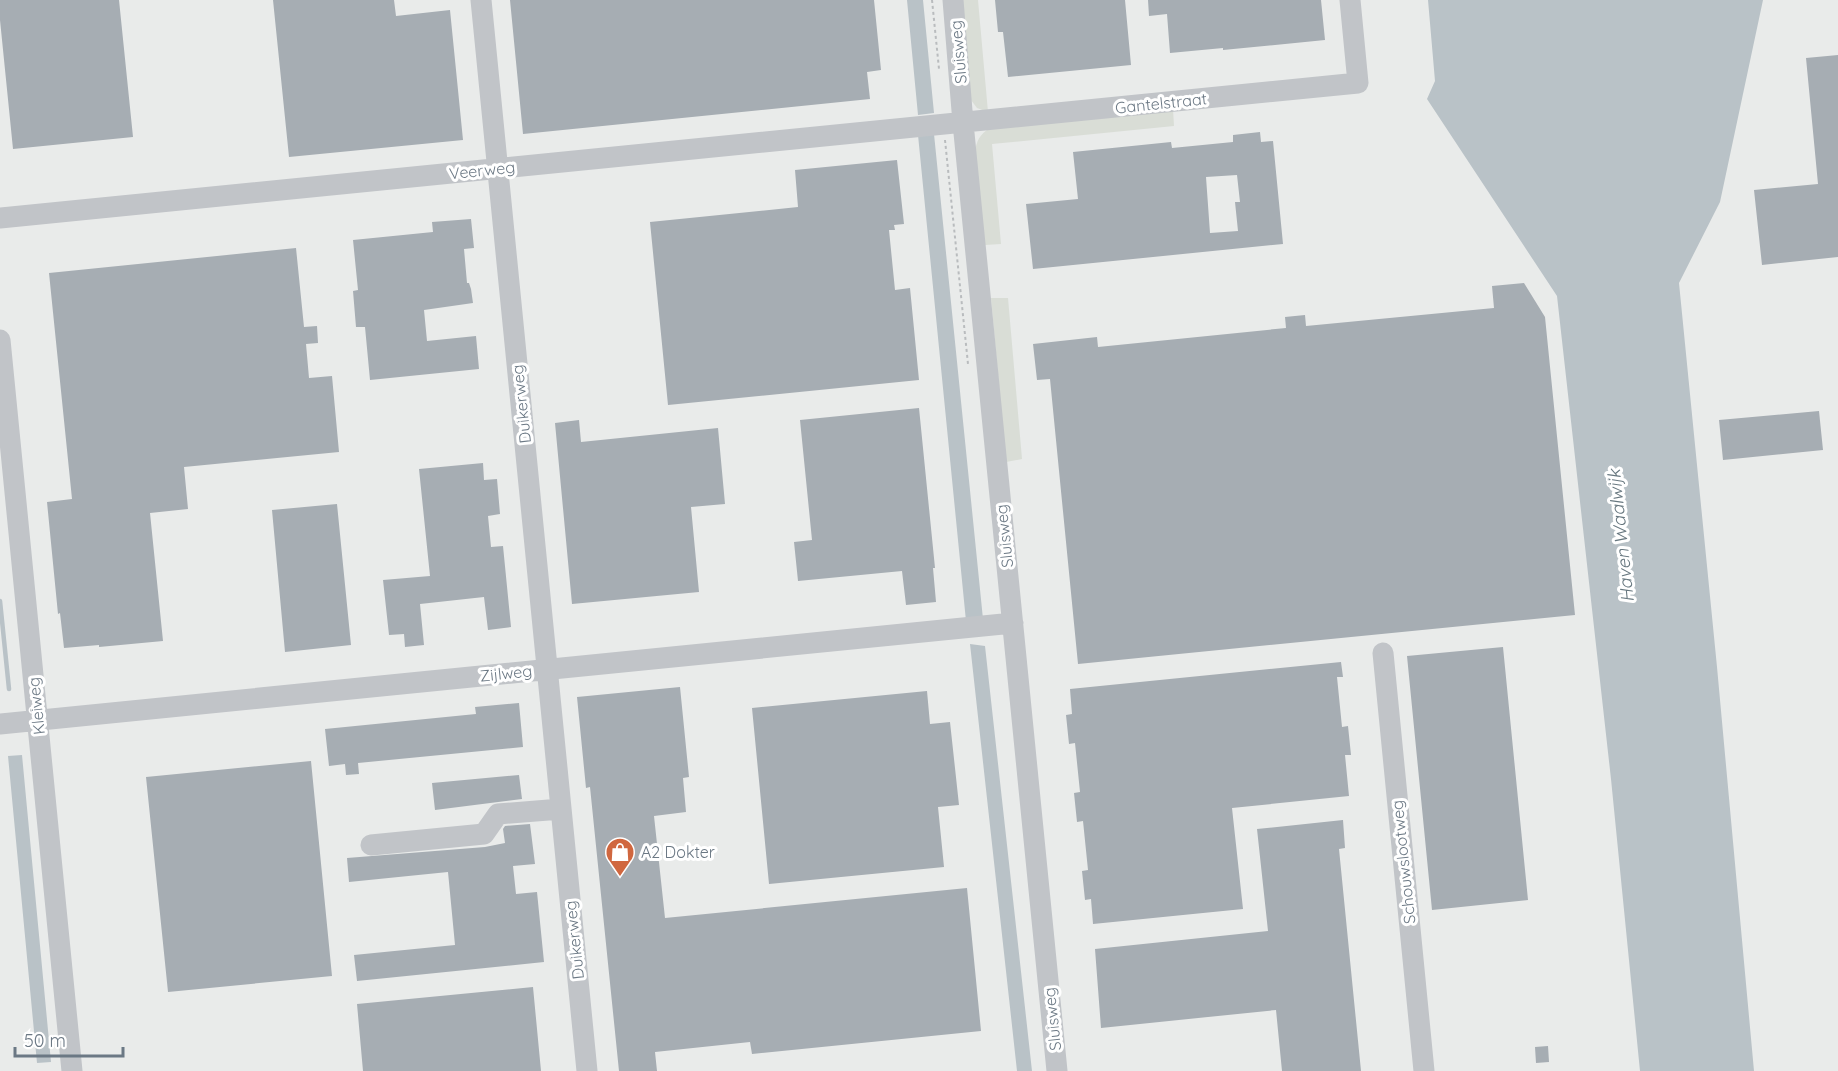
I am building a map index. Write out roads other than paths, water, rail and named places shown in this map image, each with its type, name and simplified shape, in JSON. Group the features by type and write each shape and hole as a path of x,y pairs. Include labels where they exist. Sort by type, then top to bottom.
{"street":[{"name":"Duikerweg","path":"481,0 587,1071"},
{"name":"Sluisweg","path":"953,0 1012,623 1058,1071"},
{"name":"Gantelstraat","path":"963,123 1358,83 1350,0"},
{"name":"Veerweg","path":"0,218 963,123"},
{"name":"Kleiweg","path":"0,340 72,1071"},
{"name":"Zijlweg","path":"0,724 1012,623"},
{"name":"Schouwslootweg","path":"1383,652 1424,1071"},
{"path":"371,845 484,834 498,814 561,808"}],"water":[{"path":"907,0 923,0 934,113 918,115"},
{"name":"Haven Waalwijk","path":"1428,0 1763,0 1720,202 1679,283 1754,1071 1640,1071 1611,779 1557,296 1427,99 1435,81"},
{"path":"934,134 983,619 966,621 918,135"},
{"path":"970,644 985,646 1032,1071 1017,1071"},
{"path":"22,755 51,1062 37,1063 8,756"}],"waterway":[{"path":"0,601 9,689"}],"place":[{"name":"A2 Dokter","path":"620,878"}]}
